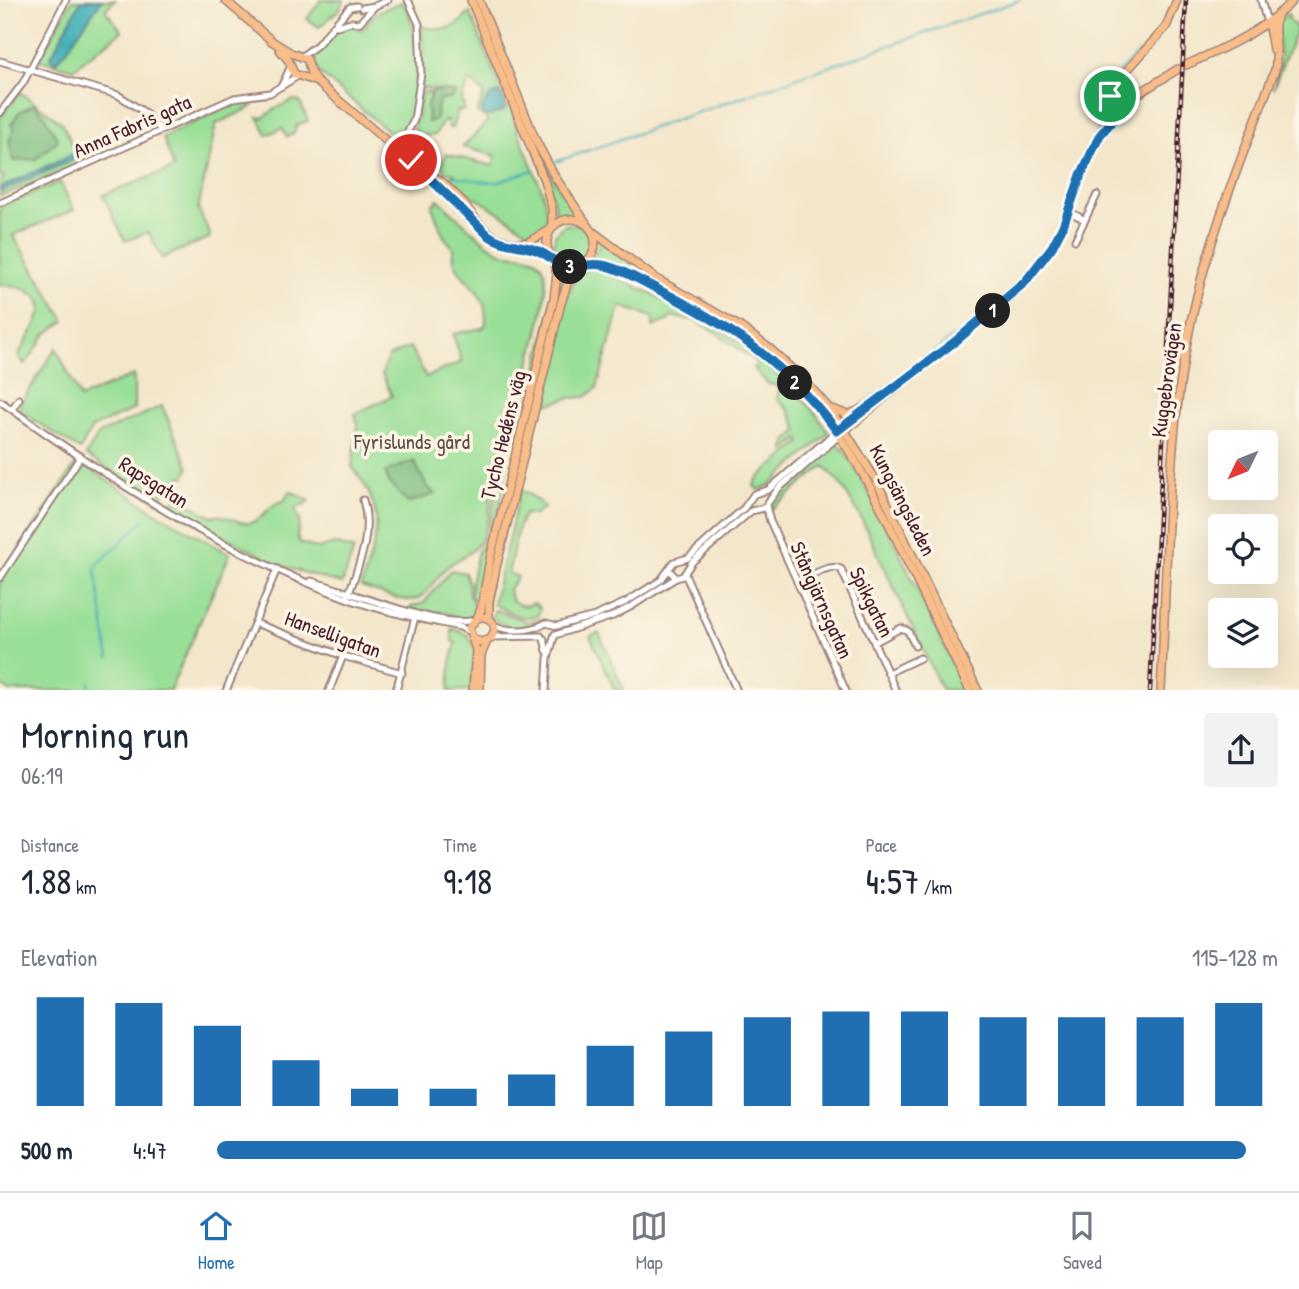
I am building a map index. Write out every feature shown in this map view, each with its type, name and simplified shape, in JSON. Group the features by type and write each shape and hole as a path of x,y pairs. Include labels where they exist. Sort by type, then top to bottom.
{"main road":[{"path":"225,0 271,40 287,58 294,74 317,82 395,148 442,182 496,238 513,243 526,243 557,223 571,219 584,222 591,229"},
{"path":"471,0 544,180 552,208 547,243 552,258"},
{"path":"411,160 488,235 502,243 526,247 565,266 579,266 593,253 595,242 591,229 555,177 536,141 479,0"},
{"path":"1121,111 1111,101 1112,87 1166,27 1177,0"},
{"path":"1244,38 1267,21 1287,0"},
{"path":"1200,59 1276,17 1293,0"},
{"name":"Kuggebrovägen","path":"1161,690 1176,416 1186,346 1210,244 1269,86 1276,17"},
{"name":"Kuggebrovägen","path":"1267,21 1274,38"},
{"path":"841,431 1025,282 1052,247 1100,135 1121,111 1147,88 1182,67 1244,38 1261,33 1274,38"},
{"path":"271,40 300,56 317,82"},
{"path":"290,66 293,59 300,56"},
{"path":"300,76 307,72 309,66"},
{"name":"Kungsängsleden","path":"591,229 655,278 748,333 786,363 827,406 873,491 970,690"},
{"name":"Tycho Hedéns väg","path":"472,636 475,619 481,609 554,298 557,274 552,258"},
{"name":"Kungsängsleden","path":"579,266 601,265 616,270 730,328 783,371 816,403 841,431 876,480 978,690"},
{"name":"Tycho Hedéns väg","path":"490,639 492,622 489,601 496,568 561,303 567,284 579,266"},
{"path":"827,406 840,414 848,415 883,397"},
{"path":"841,431 866,407"},
{"path":"475,619 492,622"},
{"path":"473,690 476,650 472,636 490,639 481,655 480,690"}],"street":[{"path":"0,113 31,70 66,0"},
{"path":"351,22 347,17 350,0 360,7 365,17"},
{"path":"300,56 317,45 348,10 374,6 388,0"},
{"path":"395,148 404,139 414,120 421,73 419,24 411,0"},
{"path":"1261,0 1267,21"},
{"path":"334,27 351,22 359,23 374,6"},
{"path":"309,66 317,45"},
{"path":"0,61 118,95 144,112 161,131"},
{"path":"280,88 290,66"},
{"path":"280,88 300,76"},
{"name":"Anna Fabris gata","path":"0,203 234,98 270,93 280,88"},
{"path":"1075,240 1097,195"},
{"path":"1068,211 1085,220"},
{"path":"12,410 19,399"},
{"name":"Rapsgatan","path":"0,401 161,508 277,569 348,596 460,627 472,636"},
{"path":"492,622 509,629 546,623 553,625 609,610 661,580 674,562 688,558 744,508 754,494 768,490 841,431"},
{"path":"490,639 554,636 632,606 686,572 692,562 751,511 767,504 778,489 841,431"},
{"path":"0,578 81,456"},
{"path":"761,493 766,497 767,504"},
{"path":"750,499 751,505 758,510"},
{"path":"348,596 367,534 367,513 363,500"},
{"name":"Stångjärnsgatan","path":"767,504 770,522 846,690"},
{"name":"Stångjärnsgatan","path":"758,510 770,522"},
{"path":"680,561 684,564 691,589 737,690"},
{"name":"Spikgatan","path":"797,582 830,567 839,567 846,577 896,690"},
{"path":"226,690 277,569"},
{"path":"669,569 673,576 691,589"},
{"path":"396,690 416,616"},
{"name":"Rapsgatan","path":"416,616 460,622 475,619"},
{"name":"Hanselligatan","path":"255,623 342,656 402,673"},
{"path":"546,690 548,658 554,636 553,625"},
{"path":"540,626 548,658"},
{"path":"874,642 901,628 908,631 915,646"},
{"path":"329,690 342,656"},
{"path":"888,673 920,658"}],"green space":[{"path":"72,0 115,0 105,10 122,31 73,69 39,60"},
{"path":"321,0 344,0 339,10 319,27 307,19"},
{"path":"402,2 413,26 416,78 410,121 397,139 322,75 315,60 321,45 335,33 350,25 360,30 366,27 371,17"},
{"path":"470,12 541,188 547,217 539,233 533,234 448,180 455,174 444,171 442,165 446,154 493,166 496,156 463,147 487,122 486,117 477,114 484,93 469,80 462,98 464,110 458,111 452,128 448,127 448,120 443,122 435,135 427,135 425,138 413,129 421,93 432,92 427,104 435,119 439,100 452,98 456,92 420,88 422,27 449,28"},
{"path":"1289,14 1289,20 1297,28 1273,89 1280,59 1278,20"},
{"path":"20,92 62,123 82,165 0,196 0,181 4,178 0,175 0,118"},
{"path":"432,92 453,93 452,98 439,100 435,120 428,122 427,104"},
{"path":"250,99 252,107 216,124 198,209 210,234 209,238 162,258 148,232 125,241 103,195 174,168 163,137"},
{"path":"294,100 300,102 308,121 297,125 294,133 287,137 282,128 267,135 258,117 263,118 276,108"},
{"path":"34,104 45,116 58,140 36,159 13,161 9,141 14,128 11,125 19,112"},
{"path":"536,150 578,216 569,215 556,220 554,203"},
{"path":"60,182 74,210 13,235 65,321 46,334 25,365 18,356 37,322 41,305 33,294 27,291 0,285 0,207"},
{"name":"Fyrislunds gård","path":"438,199 496,250 537,260 544,270 546,286 536,339 494,476 482,538 470,552 446,568 421,597 405,600 361,587 372,553 376,525 371,498 352,467 358,425 355,414 392,396 382,374 388,357 410,347 426,377 462,362 453,334 483,328 486,324 483,302 459,271 454,249 443,235 432,206"},
{"path":"572,224 584,230 590,242 584,254 572,260 560,254 554,242 560,230"},
{"path":"599,238 642,273 744,333 803,384 749,339 614,266 592,261"},
{"path":"558,265 574,269 568,277 483,614 490,574 559,273"},
{"path":"596,268 699,316 742,344 814,411 829,433 769,486 758,490 754,486 757,479 801,442 799,439 785,450 786,442 798,431 790,412 777,399 779,390 775,385 768,384 752,367 757,369 755,361 714,331 690,318 687,320 671,316 669,320 653,327 653,317 620,306 597,388 586,397 569,398 549,404 546,392 563,307 576,276 587,269"},
{"path":"56,348 80,398 134,375 134,409 92,428 80,450 20,411 19,406"},
{"path":"162,406 189,467 185,476 170,483 158,502 86,455 99,434"},
{"path":"837,444 847,456 881,517 965,690 942,690 859,514 842,486 824,466 769,511 778,493"},
{"path":"505,459 499,510 485,563 477,601 479,603 471,597 471,583 478,551 488,537 497,480"},
{"path":"78,461 160,515 230,554 170,690 9,690 0,684 0,578"},
{"path":"414,461 426,485 435,494 408,503 389,483 385,472"},
{"path":"290,491 310,501 295,509 300,520 297,537 300,543 318,549 334,544 354,550 342,584 282,566 181,515 169,504 171,501 186,502 205,514 248,523 284,501"},
{"path":"520,491 528,493 545,507 535,515 524,514 518,528 508,573 518,577 509,589 511,600 522,605 534,603 540,608 538,615 532,617 515,615 493,604"},
{"path":"451,570 465,573 469,595 479,607 471,618 466,620 446,613 428,614 410,610 411,607 424,603"},
{"path":"495,610 528,622 541,619 538,625 508,626 492,616"},
{"path":"452,628 468,635 475,650 470,690 449,690 451,662 456,643 452,641"},
{"path":"599,633 624,690 615,690 590,636"}],"water":[{"path":"81,0 102,0 55,63 50,58"},
{"path":"499,92 505,110 490,116 484,115 482,111 486,101"},
{"path":"75,153 77,158 0,192 0,188"}],"waterway":[{"path":"555,162 1020,0"},
{"path":"1106,111 1110,81 1139,52"},
{"path":"1077,175 1095,135 1105,120"},
{"path":"451,176 498,182 535,169"},
{"path":"902,376 954,336"},
{"path":"863,405 894,381"},
{"path":"109,658 95,567 145,519"},
{"path":"89,682 91,690"}],"railway":[{"path":"1150,690 1186,0"}],"route":[{"path":"411,160 497,242 535,250 551,256 565,266 590,264 616,270 730,328 783,371 816,403 837,431 1007,299 1040,264 1063,226 1081,175 1100,135 1121,111 1111,101 1110,96"}]}
